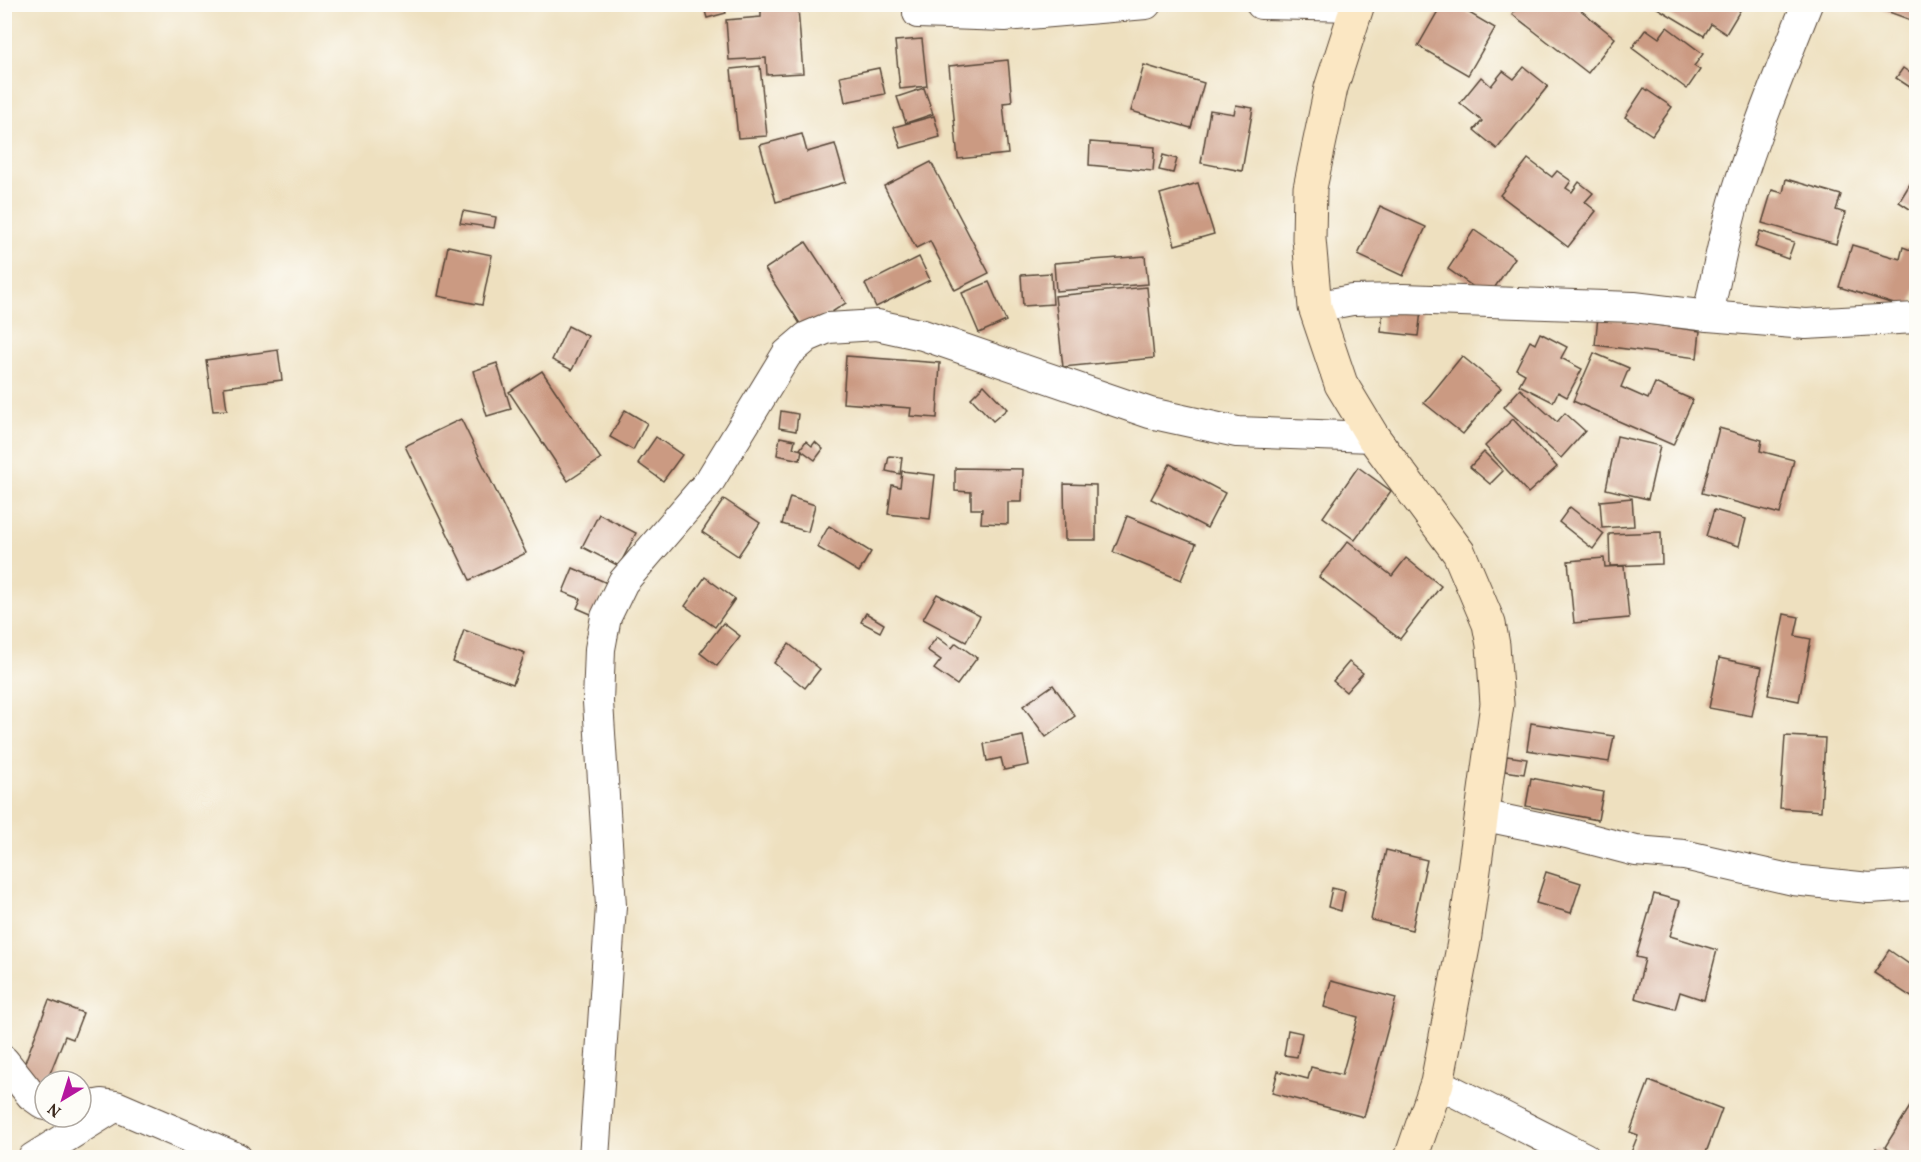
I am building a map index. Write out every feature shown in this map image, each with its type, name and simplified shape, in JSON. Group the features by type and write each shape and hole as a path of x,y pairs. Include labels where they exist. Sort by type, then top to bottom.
{"street":[{"path":"918,13 1005,16 1075,7 1146,4"},
{"path":"1261,4 1357,5 1331,88 1310,188 1309,239 1315,307 1341,384 1373,437 1459,553 1489,624 1493,645 1497,704 1464,942 1437,1083 1411,1158"},
{"path":"1708,316 1721,249 1736,196 1766,109 1807,4"},
{"path":"1315,307 1352,300 1403,299 1634,306 1708,316 1806,324 1917,318"},
{"path":"594,1158 610,906 598,702 600,649 606,617 623,582 709,482 787,354 807,337 828,328 877,325 923,335 1150,413 1237,432 1373,437"},
{"path":"1481,815 1636,851 1684,855 1793,880 1869,888 1917,885"},
{"path":"4,1061 33,1096"},
{"path":"1437,1083 1585,1158"},
{"path":"93,1106 102,1104 116,1106 237,1158"},
{"path":"33,1158 116,1106"}],"building":[{"path":"703,4 723,4 726,13 707,18"},
{"path":"1442,4 1454,4 1495,28 1468,75 1418,46"},
{"path":"1520,4 1573,4 1615,38 1588,73 1512,14"},
{"path":"1656,4 1744,4 1726,34 1711,24 1704,36 1654,6"},
{"path":"1916,4 1916,22 1870,5"},
{"path":"798,8 803,73 767,75 766,58 729,60 726,20 761,17 761,10"},
{"path":"1667,27 1703,54 1694,66 1700,70 1687,89 1632,48 1646,29 1659,38"},
{"path":"922,39 927,86 900,89 895,41"},
{"path":"1008,60 1012,102 1003,103 1008,154 958,159 949,66"},
{"path":"1144,65 1204,83 1191,128 1131,111"},
{"path":"760,66 767,136 738,138 731,69"},
{"path":"1524,67 1548,86 1497,149 1474,130 1482,121 1460,103 1481,77 1491,86 1503,71 1514,79"},
{"path":"879,68 885,94 845,102 840,76"},
{"path":"1903,68 1916,77 1916,91 1896,78"},
{"path":"924,88 933,114 906,123 897,97"},
{"path":"1644,88 1672,107 1652,135 1625,117"},
{"path":"1236,105 1253,108 1242,171 1201,163 1210,110 1234,114"},
{"path":"934,116 940,137 901,148 894,127"},
{"path":"802,134 807,152 835,144 846,182 776,202 760,145"},
{"path":"1090,142 1155,147 1153,171 1089,165"},
{"path":"1163,155 1177,159 1173,173 1159,170"},
{"path":"1528,159 1552,177 1557,171 1571,181 1566,188 1572,192 1579,182 1593,193 1585,202 1596,211 1568,247 1500,195"},
{"path":"931,162 989,273 955,290 930,241 916,248 884,186"},
{"path":"1916,174 1916,213 1899,202"},
{"path":"1786,179 1841,195 1836,210 1845,213 1836,244 1762,223 1772,190 1783,193"},
{"path":"1198,183 1214,234 1175,245 1160,194"},
{"path":"1380,206 1426,227 1403,276 1358,255"},
{"path":"463,211 496,217 494,228 460,223"},
{"path":"1474,230 1515,258 1488,297 1448,269"},
{"path":"1760,231 1794,242 1788,259 1755,247"},
{"path":"806,242 846,303 804,330 765,269"},
{"path":"1852,245 1900,259 1903,247 1916,252 1916,289 1910,309 1839,287"},
{"path":"448,246 492,255 482,305 438,296"},
{"path":"1145,256 1148,284 1056,291 1054,263"},
{"path":"919,257 930,280 876,307 865,284"},
{"path":"1051,273 1053,304 1023,306 1021,275"},
{"path":"989,282 1006,321 979,333 962,293"},
{"path":"1147,287 1154,358 1063,367 1055,296"},
{"path":"1383,307 1421,311 1418,336 1381,332"},
{"path":"1598,317 1700,331 1697,358 1595,345"},
{"path":"568,326 588,336 572,370 552,360"},
{"path":"1540,333 1567,347 1561,358 1582,369 1567,397 1558,392 1553,402 1519,385 1525,374 1516,369 1530,341 1535,344"},
{"path":"278,350 282,380 224,387 227,410 213,411 206,360"},
{"path":"1594,353 1629,368 1621,387 1648,399 1655,383 1693,400 1673,445 1573,401"},
{"path":"846,356 940,363 937,418 910,416 911,408 843,403"},
{"path":"1462,356 1501,388 1463,434 1424,403"},
{"path":"497,363 511,409 487,416 473,371"},
{"path":"542,371 601,459 568,481 509,392"},
{"path":"984,385 1007,409 993,421 971,398"},
{"path":"1520,389 1557,422 1565,413 1585,431 1561,458 1504,407"},
{"path":"625,410 647,423 633,450 610,437"},
{"path":"781,411 798,414 796,431 779,428"},
{"path":"461,419 526,553 470,580 405,446"},
{"path":"1513,419 1557,467 1528,493 1485,446"},
{"path":"1719,428 1762,440 1760,451 1794,460 1780,514 1702,493"},
{"path":"1617,436 1660,446 1648,499 1606,489"},
{"path":"656,437 682,455 663,481 638,463"},
{"path":"780,437 795,440 793,448 802,450 800,460 777,455"},
{"path":"806,441 812,446 815,442 823,449 815,460 800,449"},
{"path":"1484,452 1503,471 1490,484 1470,467"},
{"path":"889,456 902,457 900,474 886,471"},
{"path":"1170,464 1225,493 1207,528 1151,499"},
{"path":"1358,467 1391,491 1355,540 1323,517"},
{"path":"955,468 1023,469 1022,502 1008,502 1008,524 981,523 982,509 971,509 971,492 955,491"},
{"path":"902,471 935,475 930,519 888,514 892,485 900,487"},
{"path":"1064,484 1096,485 1096,540 1065,540"},
{"path":"790,497 815,505 808,532 782,524"},
{"path":"1632,498 1634,526 1602,528 1600,501"},
{"path":"724,499 760,523 738,556 702,532"},
{"path":"1570,507 1604,534 1593,549 1559,522"},
{"path":"1714,510 1746,519 1739,546 1706,536"},
{"path":"599,514 636,533 619,566 582,547"},
{"path":"1127,516 1196,544 1181,580 1113,552"},
{"path":"829,526 871,552 859,572 817,547"},
{"path":"1661,532 1662,564 1610,566 1609,534"},
{"path":"1348,541 1392,576 1406,558 1441,586 1400,639 1319,577"},
{"path":"1604,558 1605,567 1624,566 1629,618 1574,623 1568,561"},
{"path":"573,568 607,583 593,615 577,608 581,599 563,592"},
{"path":"705,577 735,599 715,627 685,606"},
{"path":"937,594 980,616 966,642 923,619"},
{"path":"866,613 884,624 880,632 861,622"},
{"path":"1784,614 1799,617 1795,636 1811,639 1799,701 1768,695"},
{"path":"723,623 740,636 717,666 700,653"},
{"path":"464,630 525,653 513,684 453,662"},
{"path":"937,637 952,648 956,643 977,658 957,685 934,669 941,660 927,650"},
{"path":"789,644 820,669 805,688 774,663"},
{"path":"1719,658 1762,667 1752,716 1709,708"},
{"path":"1349,662 1363,673 1346,692 1333,681"},
{"path":"1053,685 1075,716 1046,737 1023,706"},
{"path":"1531,723 1614,736 1609,762 1527,750"},
{"path":"1023,736 1029,765 1004,770 1001,758 987,761 984,744"},
{"path":"1785,736 1825,738 1821,811 1780,808"},
{"path":"1507,756 1527,759 1524,774 1505,771"},
{"path":"1531,778 1603,792 1598,820 1526,806"},
{"path":"1386,850 1427,860 1412,930 1371,920"},
{"path":"1546,872 1581,883 1571,913 1536,903"},
{"path":"1332,888 1345,891 1341,911 1328,907"},
{"path":"1654,894 1680,901 1670,936 1717,950 1704,1000 1680,992 1675,1009 1635,998 1645,959 1636,957"},
{"path":"1889,950 1916,969 1916,1000 1874,973"},
{"path":"1331,981 1396,998 1364,1117 1272,1093 1278,1071 1308,1079 1311,1067 1342,1075 1358,1017 1324,1007"},
{"path":"49,1000 83,1013 73,1039 65,1036 52,1069 33,1069 33,1080 20,1075"},
{"path":"1288,1030 1302,1033 1297,1057 1284,1055"},
{"path":"1649,1081 1722,1109 1704,1158 1687,1154 1685,1158 1637,1158 1630,1155 1638,1135 1630,1132"},
{"path":"1916,1097 1916,1148 1911,1158 1900,1158 1885,1147"},
{"path":"1876,1148 1890,1158 1869,1158"}]}
